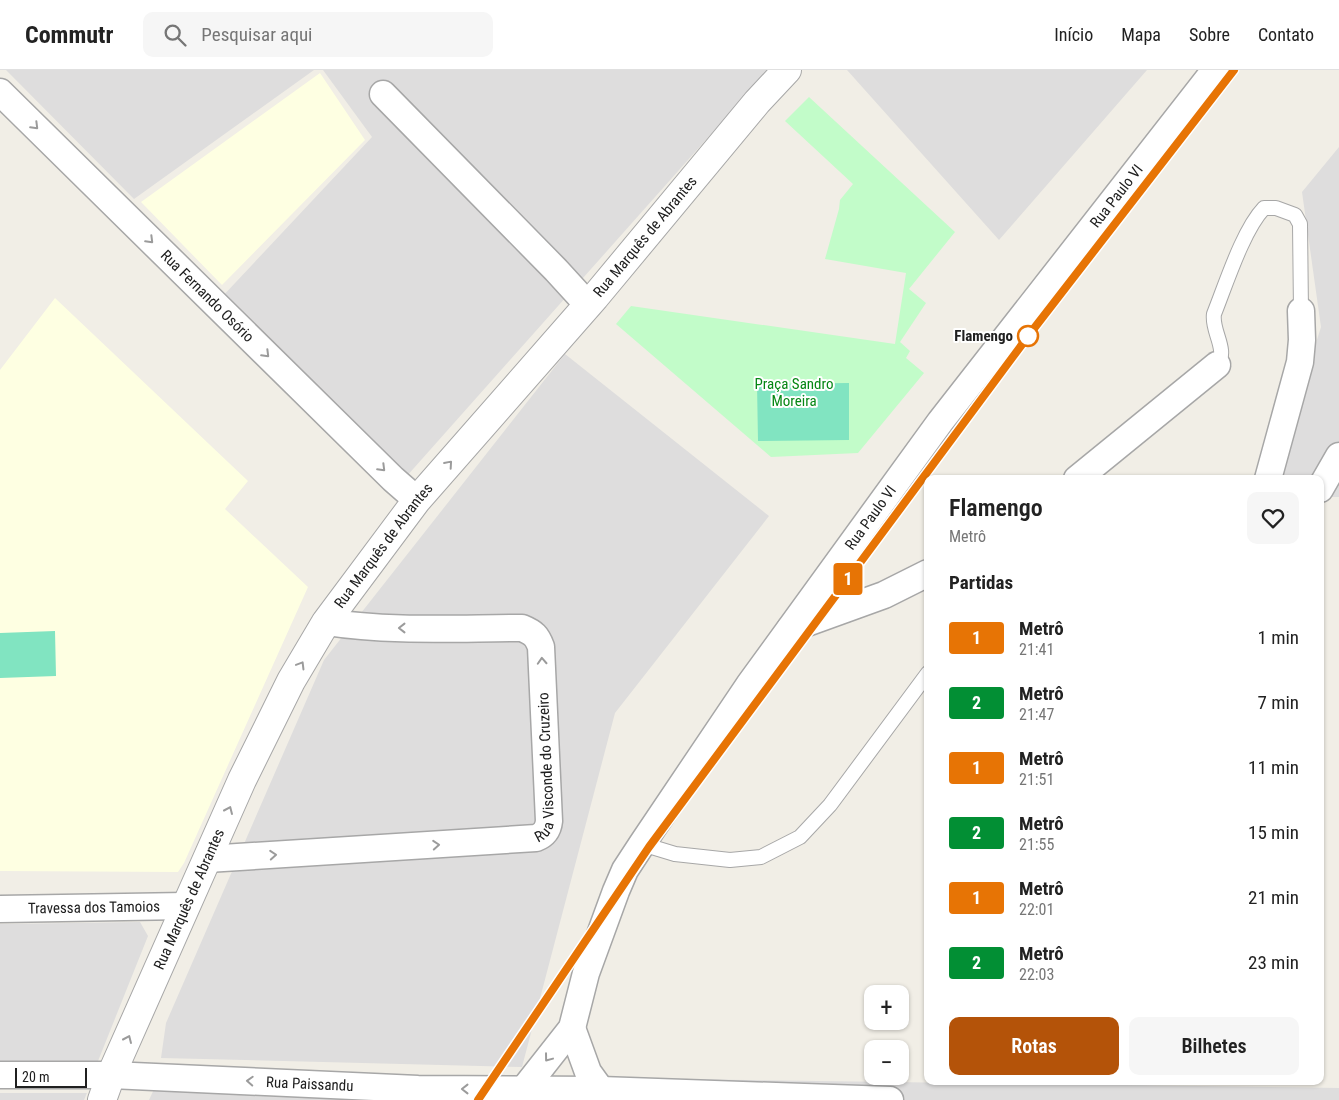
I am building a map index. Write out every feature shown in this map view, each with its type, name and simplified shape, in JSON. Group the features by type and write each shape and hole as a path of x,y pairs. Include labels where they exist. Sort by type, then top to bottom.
{"street":[{"name":"Rua Marquês de Abrantes","path":"107,1088 270,720 326,622 417,500 588,305 757,102 787,70"},
{"name":"Rua Paulo VI","path":"524,1089 572,1028 586,973 625,870 749,685 940,422 1215,70"},
{"name":"Rua Fernando Osório","path":"0,92 393,479 417,500"},
{"path":"383,94 588,305"},
{"path":"1269,475 1300,362 1302,311"},
{"path":"1082,475 1217,365"},
{"path":"1324,482 1339,456"},
{"path":"790,629 884,595 924,575"},
{"name":"Rua Visconde do Cruzeiro","path":"207,859 536,838 542,836 548,828 550,821 541,647 537,636 522,628 384,628 326,622"},
{"name":"Travessa dos Tamoios","path":"0,909 186,906"},
{"path":"572,1028 588,1072 601,1090"},
{"name":"Rua Paissandu","path":"0,1075 107,1088 601,1090 754,1098 890,1100"}],"lane":[{"path":"1217,365 1222,352 1212,322 1214,314 1247,234 1256,217 1264,208 1276,208 1295,215 1300,224 1302,311"},
{"path":"642,844 675,854 730,860 761,857 800,837 830,805 924,678"}],"shaded area":[{"path":"6,70 314,70 134,199"},
{"path":"323,70 768,70 406,477 220,299 372,137"},
{"path":"847,70 1147,70 999,240"},
{"path":"320,73 365,140 222,285 141,202"},
{"path":"1339,147 1339,497 1324,497 1324,475 1274,475 1321,327 1302,192"},
{"path":"55,298 248,481 225,509 308,587 184,863 178,872 0,871 0,370"},
{"path":"565,354 769,516 615,713 522,1067 161,1058 166,1023 324,660"},
{"path":"140,922 148,936 96,1066 0,1064 0,924"},
{"path":"162,1072 864,1082 864,1085 909,1085 909,1082 924,1082 924,1085 1339,1088 1339,1100 149,1100"},
{"path":"0,1093 87,1093 84,1100 0,1100"}],"green space":[{"name":"Praça Sandro Moreira","path":"809,97 955,232 909,289 926,303 900,342 910,351 906,358 924,373 858,453 771,457 616,324 631,306 895,344 906,273 825,259 840,200 853,184 785,121"},
{"path":"849,383 849,440 758,441 757,384"},
{"path":"55,631 56,676 0,678 0,633"}],"metro line":[{"name":"1","path":"925,475 1032,331 1234,70"},
{"name":"1","path":"478,1100 649,847 924,477"}],"place":[{"name":"Flamengo","path":"1028,336"}]}
